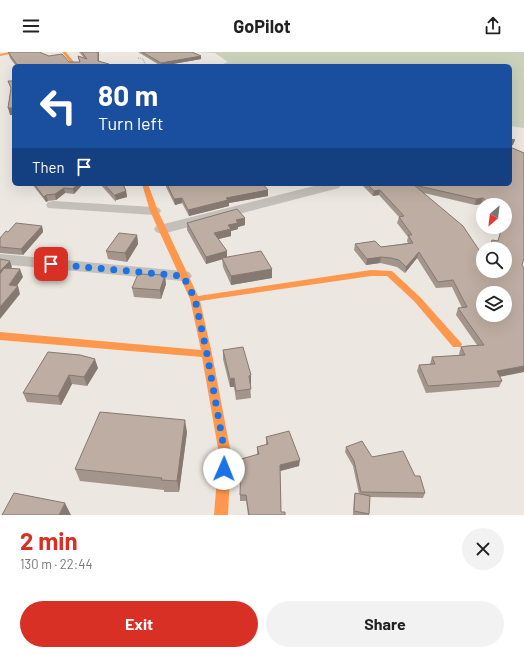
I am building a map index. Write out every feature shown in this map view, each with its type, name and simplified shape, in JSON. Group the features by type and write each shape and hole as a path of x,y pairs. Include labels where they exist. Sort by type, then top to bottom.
{"street":[{"path":"0,55 17,52"},
{"path":"64,52 73,64"},
{"path":"146,186 154,211 195,299 207,354 225,454 221,515"},
{"path":"162,229 330,186"},
{"path":"54,205 154,211"},
{"path":"0,259 183,276"},
{"path":"195,299 371,273 389,273 417,299 457,344"},
{"path":"0,336 207,354"}],"path":[{"path":"138,58 144,59 146,64"}],"green space":[{"path":"197,52 524,52 524,128 512,126 512,64 223,64 228,62 215,53"}],"building":[{"path":"8,52 39,52 49,56 62,54 69,62 80,62 78,56 87,59 82,52 98,52 98,61 109,64 17,64"},
{"path":"142,52 192,52 201,56 161,63"},
{"path":"8,81 12,81 12,108 8,108 11,88"},
{"path":"512,148 524,153 524,258 522,265 524,268 524,366 497,371 502,381 428,386 419,365 435,364 432,357 465,355 461,347 484,345 458,308 467,307 453,280 438,282 419,252 406,267 399,260 391,258 381,257 367,259 355,244 375,241 381,247 413,243 408,235 412,235 399,217 404,216 380,190 374,191 369,186 415,186 463,226 476,246 476,278 512,278 512,242 492,242 492,240 498,241 500,234 512,234 512,198 476,199 418,186 512,186"},
{"path":"36,186 75,186 73,189 64,188 55,194 46,195 44,197"},
{"path":"106,186 124,186 126,191 115,196"},
{"path":"168,186 265,186 268,190 226,198 228,200 188,210 182,198 174,199"},
{"path":"237,209 245,218 236,220 238,223 228,225 231,229 214,233 227,251 206,257 187,223"},
{"path":"16,223 42,226 21,249 0,247 0,238"},
{"path":"119,233 137,235 125,253 106,251"},
{"path":"261,251 272,269 231,276 222,258"},
{"path":"0,259 10,261 0,271"},
{"path":"4,268 20,269 9,285 18,286 0,307 0,274"},
{"path":"138,274 165,275 160,290 132,288"},
{"path":"243,347 251,375 249,376 251,389 236,391 234,378 230,379 223,350"},
{"path":"48,352 80,355 95,359 84,377 69,375 58,396 23,393"},
{"path":"100,412 185,420 177,481 161,480 162,478 75,469"},
{"path":"289,431 300,460 280,465 281,512 285,512 285,515 249,515 246,495 240,495 241,459 259,454 257,447 268,444 266,437"},
{"path":"362,441 372,457 403,451 415,476 420,476 425,493 361,492 354,461 346,447"},
{"path":"14,493 65,503 59,515 2,515"},
{"path":"355,493 370,496 369,514 354,511"}],"traffic: slow":[{"path":"0,55 17,52"},
{"path":"64,52 73,64"},
{"path":"146,186 154,211 195,299 207,354 225,454 221,515"},
{"path":"195,299 371,273 389,273 417,299 457,344"},
{"path":"0,336 207,354"}],"route":[{"path":"51,264 183,276 195,299 207,354 225,454 224,469"}]}
